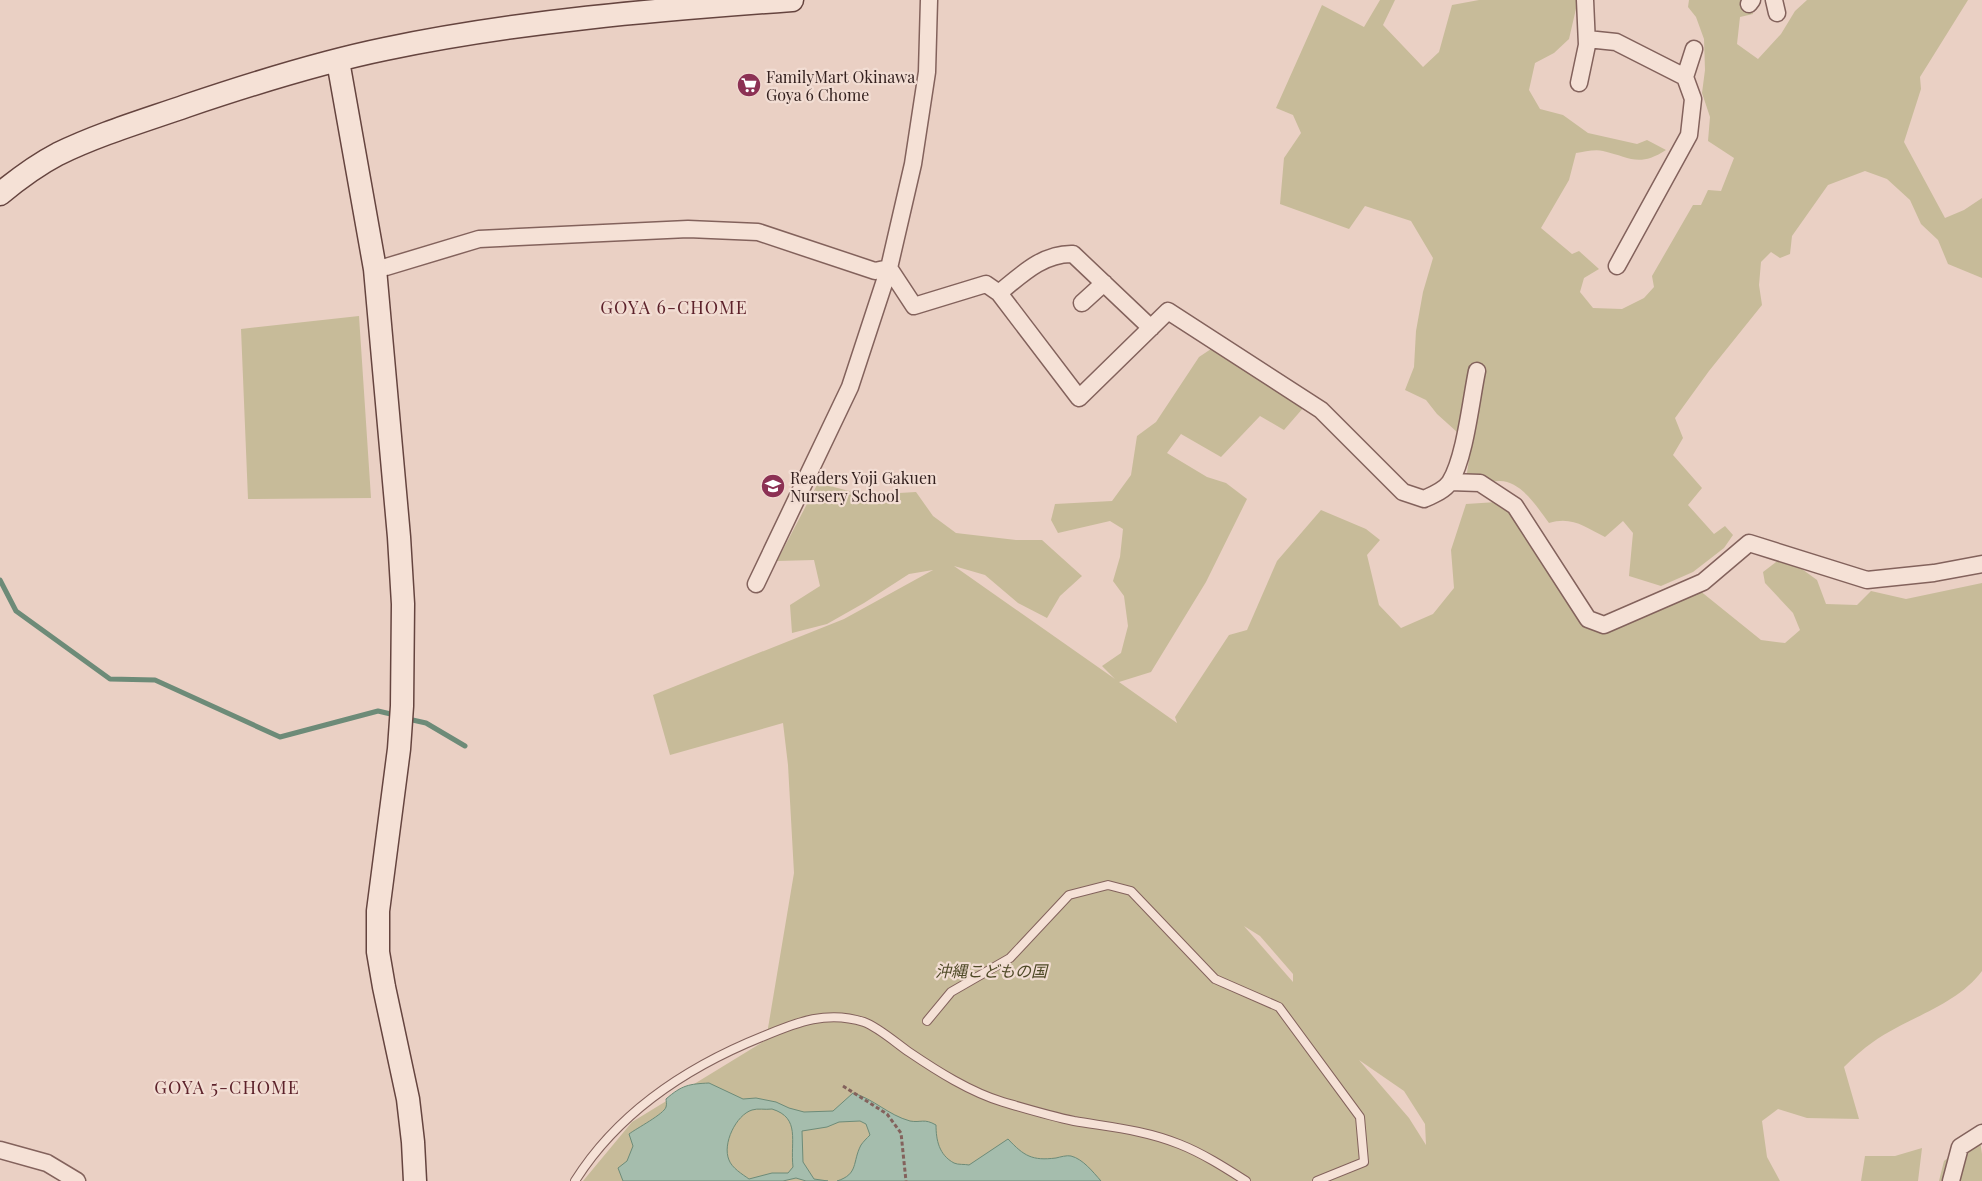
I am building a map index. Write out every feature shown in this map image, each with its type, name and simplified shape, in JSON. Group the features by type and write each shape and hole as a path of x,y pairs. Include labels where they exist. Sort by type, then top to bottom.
{"street":[{"path":"0,194 26,173 57,155 112,131 247,85 338,61 394,48 607,14 792,0"},
{"path":"756,584 850,387 889,268 913,164 927,72 929,0"},
{"path":"1579,83 1587,39 1585,0"},
{"path":"1587,39 1616,42 1685,78"},
{"path":"1617,266 1689,135 1693,99 1685,78 1694,50"},
{"path":"338,61 375,269 399,537 403,604 401,717 399,749 378,911 378,952 408,1100 415,1181"},
{"path":"375,269 479,239 688,229 758,232 875,271 889,268"},
{"path":"999,293 1037,263 1060,253 1073,254 1151,328"},
{"path":"889,268 914,306 986,284 999,293 1079,398 1168,312 1320,410 1403,492 1424,499 1438,493 1450,482 1460,456 1477,371"},
{"path":"1082,302 1104,283"},
{"path":"1450,482 1480,483 1515,506 1588,619 1604,625 1703,582 1749,544 1867,580 1934,574 1982,564"},
{"path":"1951,1181 1960,1147 1982,1133"},
{"path":"0,1150 47,1163 77,1181"}],"lane":[{"path":"927,1021 951,992 1010,958 1070,894 1108,884 1131,891 1215,979 1279,1008 1360,1117 1364,1162 1317,1181"},
{"path":"575,1181 607,1138 642,1106 679,1078 728,1050 789,1026 830,1016 848,1017 867,1023 918,1058 983,1096 1043,1114 1144,1132 1179,1144 1223,1166 1246,1181"}],"path":[{"path":"843,1086 887,1114 901,1133 906,1181"}],"green space":[{"path":"1380,0 1395,0 1383,25 1423,67 1439,52 1452,5 1479,0 1578,0 1569,39 1554,53 1535,63 1529,90 1540,109 1563,115 1588,133 1637,144 1647,140 1666,150 1648,159 1641,160 1634,160 1600,150 1576,153 1569,180 1541,228 1572,254 1579,251 1599,269 1584,278 1580,292 1593,308 1622,309 1644,298 1654,287 1652,276 1693,205 1701,205 1708,190 1721,191 1734,158 1708,141 1710,117 1702,93 1705,70 1704,39 1696,17 1688,7 1689,0 1750,0 1753,14 1740,17 1737,44 1758,59 1781,34 1795,11 1807,0 1968,0 1920,77 1921,89 1904,142 1945,218 1964,210 1982,198 1982,278 1948,264 1938,240 1921,224 1910,200 1887,179 1865,171 1828,185 1792,236 1790,254 1780,258 1771,252 1761,262 1759,285 1762,305 1709,371 1675,418 1683,438 1673,455 1702,488 1688,505 1714,534 1725,526 1733,535 1724,548 1693,572 1661,586 1629,576 1633,533 1623,521 1605,537 1585,526 1572,522 1557,521 1549,523 1522,490 1508,482 1500,481 1465,486 1483,366 1473,366 1457,432 1437,414 1426,400 1405,390 1414,367 1416,331 1423,292 1433,258 1411,221 1365,206 1349,229 1280,204 1284,158 1301,133 1293,115 1276,108 1322,5 1364,27"},
{"path":"359,316 371,498 248,499 241,329"},
{"name":"沖縄こどもの国","path":"1214,347 1304,407 1284,430 1260,416 1221,457 1181,434 1167,453 1207,477 1226,483 1247,499 1206,582 1151,672 1119,682 1177,723 1175,717 1229,635 1247,630 1277,561 1321,510 1366,529 1380,540 1367,555 1379,605 1401,628 1433,614 1454,588 1451,550 1466,504 1512,501 1602,631 1699,590 1761,640 1785,643 1800,630 1793,613 1765,583 1763,572 1784,556 1817,580 1826,604 1857,605 1871,591 1906,599 1982,583 1982,971 1959,993 1873,1042 1844,1067 1859,1119 1807,1118 1778,1109 1762,1121 1767,1157 1780,1181 583,1181 632,1122 766,1040 794,873 788,765 783,723 670,755 653,695 844,619 933,570 909,574 827,624 792,633 790,605 820,586 814,560 777,561 818,483 865,495 916,492 933,516 956,533 1016,540 1042,540 1082,576 1060,596 1047,618 1018,603 985,575 954,566 1115,679 1102,666 1121,653 1128,626 1124,596 1113,581 1120,557 1123,529 1110,521 1058,533 1051,520 1055,504 1112,501 1131,475 1137,436 1156,422 1199,357","holes":["1244,926 1260,936 1293,974 1293,982","1359,1060 1404,1091 1425,1124 1426,1145 1409,1118"]},
{"path":"1979,1133 1982,1154 1982,1181 1939,1181 1944,1161"},
{"path":"1922,1148 1918,1181 1861,1181 1865,1156 1895,1156"}],"shaded area":[{"path":"709,1083 743,1099 756,1098 776,1102 804,1112 833,1111 853,1093 902,1118 910,1121 925,1121 936,1125 939,1147 949,1160 956,1164 969,1165 1008,1139 1019,1150 1034,1158 1048,1159 1071,1156 1080,1160 1101,1181 837,1181 849,1175 852,1171 861,1145 870,1135 866,1124 860,1121 839,1122 827,1127 802,1131 803,1162 814,1179 828,1181 806,1181 796,1178 783,1181 623,1181 618,1168 627,1161 633,1146 629,1134 664,1110 666,1099 677,1091 686,1086","holes":["772,1109 781,1113 791,1124 793,1167 788,1173 772,1173 749,1179 730,1163 727,1146 732,1131 741,1118 752,1110"]}],"waterway":[{"path":"0,580 16,611 110,679 155,680 280,737 378,711 395,715"},
{"path":"408,719 426,723 465,746"}],"place":[{"name":"FamilyMart Okinawa Goya 6 Chome","path":"749,85"},
{"name":"Readers Yoji Gakuen Nursery School","path":"773,486"}],"district":[{"name":"GOYA 6-CHOME","path":"674,307"},
{"name":"GOYA 5-CHOME","path":"227,1087"}]}
